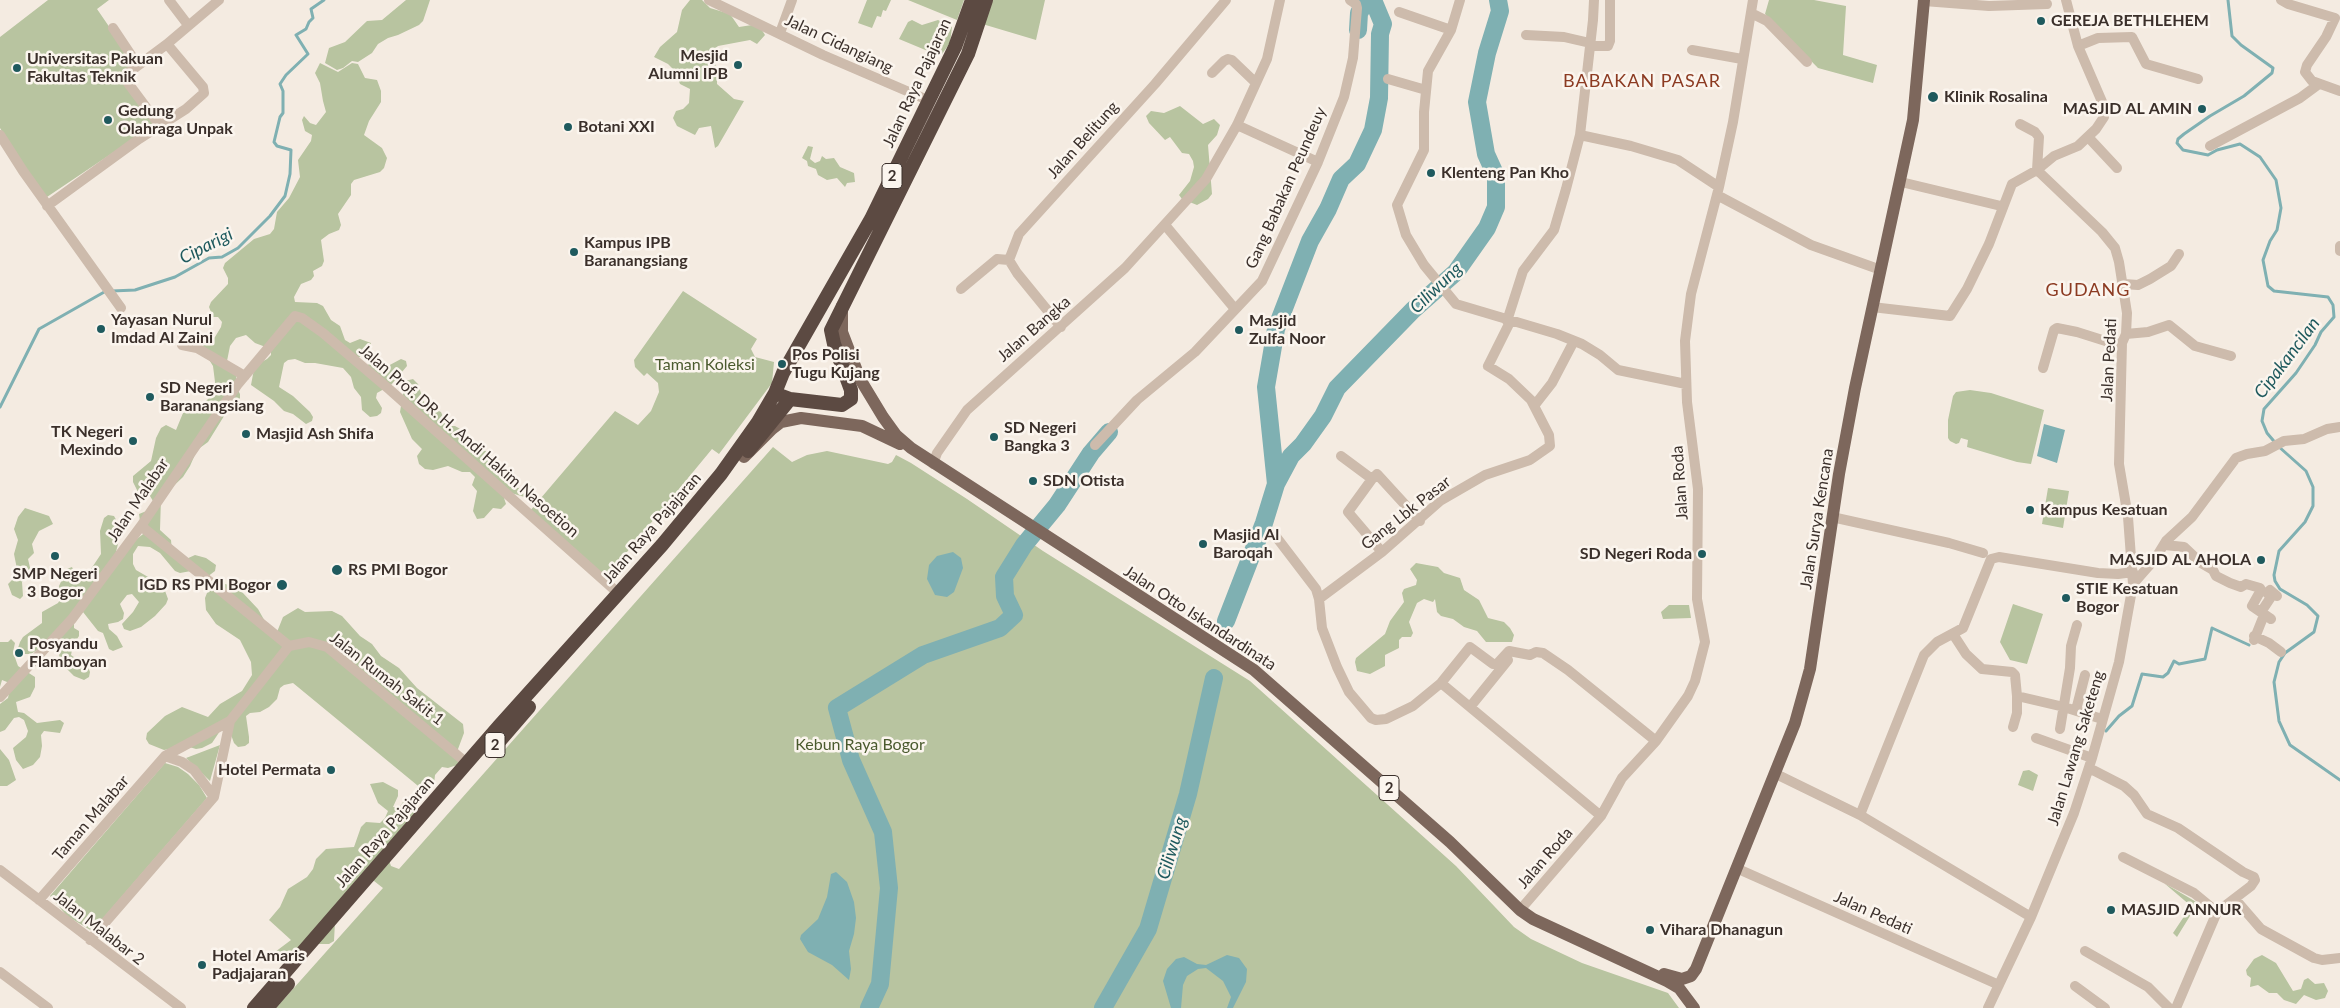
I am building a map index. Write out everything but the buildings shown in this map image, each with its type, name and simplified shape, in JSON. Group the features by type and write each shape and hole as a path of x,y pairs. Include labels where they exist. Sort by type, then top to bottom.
{"highway":[{"name":"Jalan Raya Pajajaran","path":"254,1008 721,474 758,422 775,393 783,373 872,219 978,3"},
{"name":"Jalan Raya Pajajaran","path":"790,400 842,405 848,403 851,399 851,390 831,330 968,54 978,3"},
{"path":"721,474 744,458 790,400 775,393"},
{"name":"2","path":"267,1008 725,483 744,458"}],"main road":[{"name":"Jalan Surya Kencana","path":"1643,970 1669,974 1682,979 1691,976 1696,969 1795,723 1810,669 1832,517 1853,396 1913,120 1924,0"},
{"name":"Jalan Otto Iskandardinata","path":"842,306 842,332 850,358 871,398 896,435 935,465"},
{"name":"Jalan Otto Iskandardinata","path":"744,458 781,422 801,418 862,426 910,450 1254,670 1450,842 1520,910 1551,929 1679,988 1694,1008"}],"street":[{"path":"169,0 188,25"},
{"path":"160,126 127,81 128,73 137,64 167,44 220,0"},
{"name":"Jalan Cidangiang","path":"709,0 822,55 930,101"},
{"path":"780,33 792,0"},
{"name":"Jalan Belitung","path":"1009,260 1012,248 1019,234 1161,77 1226,0"},
{"name":"Jalan Bangka","path":"935,465 937,453 967,410 1125,268 1206,179 1237,125 1268,56 1280,0"},
{"name":"Gang Babakan Peundeuy","path":"1095,445 1137,400 1196,352 1262,281 1318,162 1344,98 1353,58 1357,8 1356,4 1350,0"},
{"path":"1460,0 1451,30 1428,71 1424,150 1398,205 1406,235 1432,278 1456,304 1557,334 1593,350 1618,370 1686,384"},
{"path":"1574,341 1552,383 1534,406 1518,386 1488,366 1509,321 1523,270 1554,230 1580,135 1594,0"},
{"path":"1526,34 1564,37 1590,45 1608,46 1610,41 1610,0"},
{"name":"Jalan Roda","path":"1520,910 1601,816 1622,778 1656,741 1688,696 1695,681 1705,642 1697,599 1698,488 1686,384 1687,320 1733,122 1753,0"},
{"path":"1924,0 1989,6 2047,4"},
{"path":"1872,307 1950,316 1967,289 1989,244 2012,184 2037,170 2054,156 2078,146 2089,138 2104,117 2103,104 2078,46 2066,0"},
{"path":"2280,0 2335,18 2326,37 2305,68 2308,78 2340,91"},
{"path":"1399,12 1451,30"},
{"path":"1751,12 1767,21 1807,62"},
{"path":"113,28 137,64"},
{"path":"2078,46 2098,38 2132,37 2146,64 2198,79"},
{"path":"47,206 95,169 186,109 204,92 203,88 167,44"},
{"path":"1692,50 1742,59"},
{"path":"1212,74 1228,59 1232,60 1256,83"},
{"path":"1388,79 1426,90"},
{"path":"2210,146 2293,103 2319,84"},
{"path":"2020,124 2035,132 2039,137 2037,170"},
{"path":"1237,125 1318,162"},
{"path":"0,135 47,206 121,308"},
{"path":"1580,135 1631,146 1678,160 1718,191 1811,245 1881,270"},
{"path":"2089,138 2117,168"},
{"name":"Jalan Pedati","path":"2037,170 2102,232 2110,242 2119,262 2124,284 2124,339 2118,464 2128,518 2133,584"},
{"path":"1901,182 2002,206"},
{"path":"1165,225 1234,309"},
{"path":"2340,246 2340,251"},
{"path":"2124,284 2138,285 2150,279 2170,266 2179,254"},
{"path":"961,289 997,259 1009,260 1017,273 1061,327"},
{"name":"Jalan Malabar","path":"0,697 72,619 141,526 187,456 245,376 296,316"},
{"name":"Jalan Prof. DR. H. Andi Hakim Nasoetion","path":"296,316 321,331 390,390 618,593"},
{"path":"2043,368 2054,330 2057,328 2115,344 2124,339 2169,325 2195,346 2206,351 2231,356"},
{"path":"182,345 197,348 245,376"},
{"name":"Gang Lbk Pasar","path":"1319,599 1382,552 1420,521 1440,501 1485,474 1530,460 1545,450 1551,443 1534,406"},
{"path":"2133,584 2175,532 2196,512 2236,458 2265,451 2284,441 2304,439 2327,429 2340,427"},
{"path":"1341,456 1372,480"},
{"path":"1382,552 1348,512 1377,474 1420,521"},
{"path":"1832,517 1949,543 1987,556 1999,556 2098,573 2118,574 2133,572"},
{"path":"141,526 289,646"},
{"path":"1274,534 1316,589 1322,628 1337,667 1349,692 1371,718 1380,720 1398,714 1413,706 1441,683 1470,647 1493,664 1497,664 1509,651 1530,654 1543,653 1568,670 1656,741"},
{"path":"2165,545 2184,547 2201,563 2213,570 2216,576 2230,583 2242,587 2246,584 2260,588 2261,590 2252,606 2266,615"},
{"path":"1860,814 1924,655 1937,642 1963,628 1966,624 1987,556"},
{"name":"Jalan Lawang Saketeng","path":"1988,1008 2031,917 2074,813 2118,662 2133,584"},
{"path":"2277,596 2270,590 2267,593 2271,597 2266,615 2254,638 2269,643 2281,652"},
{"path":"2060,728 2070,646 2077,625"},
{"path":"1953,634 1966,654 1982,669 2012,672 2015,675 2017,713 2013,727"},
{"name":"Jalan Rumah Sakit 1","path":"289,646 309,642 327,647 468,764"},
{"name":"Taman Malabar","path":"39,900 165,756 230,721 289,646"},
{"path":"1470,707 1515,652"},
{"path":"2076,710 2085,675"},
{"path":"1441,683 1601,816"},
{"path":"2017,696 2076,710 2102,719"},
{"name":"Taman Malabar","path":"90,940 214,797 230,721"},
{"path":"2036,738 2090,763 2124,786 2134,795 2147,814 2178,828 2254,878 2255,880 2250,886 2217,912 2176,1008"},
{"path":"165,756 182,762 194,770 214,797"},
{"path":"1776,774 1860,814 2031,917"},
{"path":"2123,857 2194,893 2217,912"},
{"name":"Jalan Pedati","path":"1736,868 1998,985"},
{"name":"Jalan Malabar 2","path":"0,870 181,1008"},
{"path":"2235,899 2261,929 2314,958 2322,960 2340,958"},
{"path":"2085,951 2148,987 2169,1008"},
{"path":"0,972 48,1008"},
{"path":"2075,986 2105,1008"}],"green space":[{"path":"48,0 109,0 97,9 132,60 134,65 124,73 160,121 44,199 0,128 0,37"},
{"path":"406,0 430,0 423,21 419,25 378,44 372,53 358,62 352,61 337,70 325,63 329,48 345,42 367,21 382,20"},
{"path":"690,0 702,0 710,8 730,14 739,27 752,25 760,27 765,35 757,44 750,40 718,46 712,51 717,71 717,84 734,99 744,101 718,146 715,148 711,126 699,128 695,135 677,126 673,118 676,111 683,109 689,103 690,89 680,84 675,71 668,64 654,57 660,47 677,32 682,10"},
{"path":"867,0 891,0 886,11 883,10 881,17 877,16 872,28 858,23"},
{"path":"908,0 964,0 957,20"},
{"path":"985,0 1045,0 1036,40 979,23"},
{"path":"1769,0 1814,0 1846,6 1843,55 1877,65 1873,83 1818,68 1765,14"},
{"path":"912,20 922,25 938,20 952,27 950,43 942,54 935,54 899,39 908,22"},
{"path":"320,63 338,72 352,63 358,64 365,78 377,80 381,91 381,102 369,121 364,135 382,148 387,158 384,168 380,172 354,180 351,184 351,195 338,214 341,225 339,230 321,240 324,261 322,266 313,271 314,276 311,280 301,284 294,297 295,302 317,303 323,306 331,320 340,326 345,340 350,343 360,339 371,343 371,349 358,358 364,366 370,364 386,367 401,359 406,361 407,366 391,385 377,393 376,398 382,408 381,413 370,417 362,410 361,397 354,388 351,377 343,368 305,363 295,359 288,360 284,363 279,387 293,396 310,412 313,417 312,421 306,424 293,414 284,411 274,401 251,385 254,369 271,355 271,349 255,343 246,335 236,338 230,346 227,361 237,374 235,385 240,398 229,408 208,442 197,450 183,477 161,498 160,530 171,540 172,551 184,560 195,555 206,558 216,565 215,571 207,577 191,571 180,573 175,571 160,553 150,547 138,546 133,554 133,564 136,570 164,588 168,599 155,616 141,627 130,631 124,629 122,624 139,602 132,594 127,595 120,604 124,613 123,619 108,624 109,629 117,636 123,647 113,651 109,649 103,633 98,631 83,612 74,622 74,628 79,631 79,636 73,645 71,655 88,667 89,677 84,680 74,676 59,660 60,643 58,636 31,654 20,654 18,648 23,637 42,623 42,612 58,603 61,598 59,586 67,569 72,567 79,582 101,554 100,531 104,518 108,515 114,516 119,525 120,536 115,556 147,531 140,521 139,514 149,510 153,501 150,496 139,494 133,482 133,476 151,461 156,438 161,428 166,425 176,430 183,413 205,402 213,394 215,382 213,366 201,347 215,337 222,322 218,317 213,317 209,307 211,302 228,284 228,278 223,268 225,263 254,239 270,234 274,229 277,212 289,198 300,177 298,160 311,141 312,135 305,131 302,120 304,116 310,123 316,125 326,112 320,83 315,73"},
{"path":"1180,106 1203,124 1214,119 1220,125 1217,135 1208,145 1212,194 1208,199 1197,205 1182,199 1179,195 1190,181 1194,167 1189,154 1182,153 1170,137 1165,140 1149,123 1146,116 1151,111 1164,113"},
{"path":"808,146 813,147 810,159 815,163 820,161 822,156 826,159 834,158 840,167 854,173 855,182 847,183 845,187 837,178 827,180 818,175 816,169 808,166 807,161 802,158"},
{"name":"Taman Koleksi","path":"683,291 757,339 751,349 755,357 774,362 772,383 719,454 712,449 603,581 529,512 615,411 638,425 651,411 659,392 658,383 647,373 644,376 635,367 634,360"},
{"path":"413,379 418,384 425,405 441,412 447,426 455,426 462,430 470,450 486,451 491,455 495,469 518,488 533,486 535,494 531,499 508,492 504,498 506,504 501,509 493,508 484,518 477,519 473,511 477,491 472,485 475,477 470,472 462,472 448,466 433,470 425,469 419,464 417,456 422,449 412,439 400,412 405,381"},
{"path":"1970,390 1991,393 2044,410 2031,464 2017,462 1967,447 1968,440 1961,438 1959,443 1956,444 1950,441 1948,438 1948,420 1953,396 1956,392"},
{"name":"Kebun Raya Bogor","path":"773,447 792,462 807,455 827,451 888,464 892,462 896,455 911,463 1043,551 1250,681 1456,866 1514,927 1531,939 1582,963 1668,993 1679,1008 276,1008 383,888 374,881 360,884 335,922 334,941 329,944 316,944 283,961 276,960 271,955 291,940 269,920 280,907 288,889 307,877 313,869 316,859 326,849 354,847 361,827 366,822 380,823 385,818 388,811 378,803 370,784 383,782 398,790 398,796 393,807 399,808 403,802 409,799 414,804 416,825 389,860 391,866 399,869"},
{"path":"2048,488 2069,491 2063,528 2042,524"},
{"path":"25,508 49,516 53,524 39,531 32,544 34,553 28,559 31,572 22,582 23,596 20,599 12,595 8,584 18,574 14,554 18,540 14,529 18,517"},
{"path":"1416,563 1438,567 1444,573 1460,578 1464,590 1479,600 1488,618 1504,622 1510,628 1514,635 1512,642 1486,642 1477,631 1464,627 1453,619 1441,616 1437,612 1435,599 1433,602 1424,599 1417,603 1409,622 1413,633 1411,637 1402,637 1399,640 1399,648 1385,655 1385,666 1370,674 1357,671 1356,658 1385,634 1390,621 1404,602 1402,593 1404,589 1416,585 1417,580 1410,569"},
{"path":"222,583 242,592 258,609 267,625 277,632 283,617 298,608 305,612 332,611 342,616 360,636 372,644 381,656 399,668 417,688 463,724 464,733 458,749 460,759 457,765 448,768 442,767 435,775 434,784 427,785 423,790 293,683 280,688 277,699 269,707 246,716 249,743 245,746 238,747 234,743 230,732 225,730 220,731 212,743 202,748 196,749 186,746 164,750 149,744 146,739 147,733 165,716 182,707 208,717 220,704 242,691 252,675 251,662 240,640 216,624 206,610 205,598 207,593 211,588"},
{"path":"2013,604 2043,614 2027,664 2010,660 2000,642"},
{"path":"1669,605 1689,605 1691,618 1663,619 1661,612"},
{"path":"11,639 15,643 13,652 18,666 35,677 35,687 30,697 16,702 18,712 24,713 37,723 60,720 64,723 60,733 44,731 41,735 40,757 33,765 23,769 16,760 13,748 26,737 28,731 24,720 19,717 14,718 5,730 0,732 0,704 8,698 9,693 7,682 2,680 0,687 0,642 8,642"},
{"path":"220,745 210,781 186,758"},
{"path":"0,749 9,760 16,780 7,786 0,786"},
{"path":"165,763 178,767 188,774 199,785 207,798 92,931 67,916 50,896"},
{"path":"2029,770 2038,775 2033,791 2018,785 2023,771"},
{"path":"2164,883 2198,903 2177,937 2173,933 2191,906"},
{"path":"2262,955 2276,963 2293,991 2301,989 2304,980 2308,978 2315,984 2324,983 2328,991 2325,998 2316,1000 2304,995 2296,1004 2284,1000 2277,993 2269,993 2258,985 2250,987 2251,978 2247,975 2246,970 2254,959"}],"water":[{"path":"2044,424 2065,430 2057,463 2037,456"},
{"path":"953,552 961,558 963,568 954,592 947,597 935,595 927,579 929,565 937,556"},
{"path":"836,872 847,882 854,902 856,918 849,951 851,969 849,980 832,965 808,952 800,939 801,935 818,919 827,897 831,874"},
{"path":"1227,955 1239,958 1247,969 1246,982 1233,1008 1227,1008 1231,997 1223,981 1206,968 1198,969 1187,976 1183,985 1181,1008 1171,1008 1163,981 1167,969 1176,959 1184,957 1197,964 1206,965"}],"waterway":[{"name":"Ciparigi","path":"112,291 135,290 175,277 209,258 222,257 238,248 270,216 285,196 290,174 291,150 277,146 274,142 280,117 283,113 283,91 280,84 286,75 308,54 296,35 306,29 313,18 311,9 324,0"},
{"path":"1358,30 1359,13 1367,0"},
{"name":"Ciliwung","path":"1226,621 1264,523 1276,484 1266,387 1276,329 1310,241 1328,209 1341,179 1357,164 1373,130 1379,98 1380,34 1383,24 1373,0"},
{"name":"Ciliwung","path":"1276,484 1291,456 1303,444 1323,416 1337,388 1413,310 1456,272 1487,228 1496,207 1496,176 1486,154 1477,102 1487,53 1500,11 1498,0"},
{"name":"Cipakancilan","path":"2228,0 2232,36 2241,45 2273,68 2272,73 2244,96 2184,134 2178,139 2177,143 2183,150 2208,155 2217,150 2240,144 2260,157 2276,180 2281,208 2277,230 2270,241 2263,260 2268,286 2274,291 2328,297 2333,305 2334,317 2321,332 2315,345 2296,373 2264,409 2262,421 2267,433 2278,446 2306,471 2313,487 2313,506 2305,522 2279,551 2274,575 2280,589 2307,605 2318,616 2314,632 2285,653 2279,662 2274,682 2279,721 2290,745 2340,780"},
{"name":"Ciparigi","path":"0,407 39,329 106,291"},
{"path":"869,1008 880,984 889,888 883,832 851,760 837,708 923,655 1000,628 1014,615 1005,596 1004,577 1024,545 1057,505 1091,453 1109,432"},
{"path":"2106,731 2119,716 2132,706 2142,674 2163,677 2168,673 2174,661 2179,664 2205,659 2212,628 2249,645"},
{"name":"Ciliwung","path":"1103,1008 1148,929 1188,794 1214,678"}],"tram line":[{"path":"1197,618 1201,621"}],"place":[{"name":"GEREJA BETHLEHEM","path":"2041,21"},
{"name":"Mesjid Alumni IPB","path":"738,65"},
{"name":"Universitas Pakuan Fakultas Teknik","path":"17,68"},
{"name":"Klinik Rosalina","path":"1933,97"},
{"name":"MASJID AL AMIN","path":"2202,109"},
{"name":"Gedung Olahraga Unpak","path":"108,120"},
{"name":"Botani XXI","path":"568,127"},
{"name":"Klenteng Pan Kho","path":"1431,173"},
{"name":"Kampus IPB Baranangsiang","path":"574,252"},
{"name":"Yayasan Nurul Imdad Al Zaini","path":"101,329"},
{"name":"Masjid Zulfa Noor","path":"1239,330"},
{"name":"Pos Polisi Tugu Kujang","path":"782,364"},
{"name":"SD Negeri Baranangsiang","path":"150,397"},
{"name":"Masjid Ash Shifa","path":"246,434"},
{"name":"SD Negeri Bangka 3","path":"994,437"},
{"name":"TK Negeri Mexindo","path":"133,441"},
{"name":"SDN Otista","path":"1033,481"},
{"name":"Kampus Kesatuan","path":"2030,510"},
{"name":"Masjid Al Baroqah","path":"1203,544"},
{"name":"SD Negeri Roda","path":"1702,554"},
{"name":"SMP Negeri 3 Bogor","path":"55,556"},
{"name":"MASJID AL AHOLA","path":"2261,560"},
{"name":"RS PMI Bogor","path":"337,570"},
{"name":"IGD RS PMI Bogor","path":"282,585"},
{"name":"STIE Kesatuan Bogor","path":"2066,598"},
{"name":"Posyandu Flamboyan","path":"19,653"},
{"name":"Hotel Permata","path":"331,770"},
{"name":"MASJID ANNUR","path":"2111,910"},
{"name":"Vihara Dhanagun","path":"1650,930"},
{"name":"Hotel Amaris Padjajaran","path":"202,965"}],"district":[{"name":"BABAKAN PASAR","path":"1642,81"},
{"name":"GUDANG","path":"2088,290"}]}
